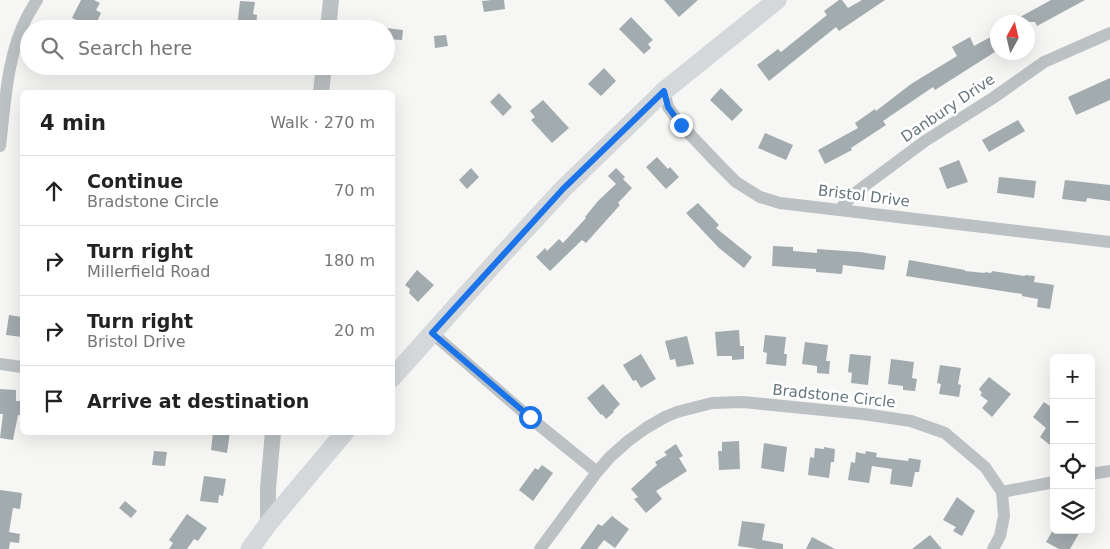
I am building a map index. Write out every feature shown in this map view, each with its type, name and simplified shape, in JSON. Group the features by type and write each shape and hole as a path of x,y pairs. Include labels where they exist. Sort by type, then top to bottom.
{"main road":[{"path":"395,375 563,189 664,91 777,0"},
{"path":"250,549 268,524 342,435"}],"street":[{"path":"25,20 37,0"},
{"path":"329,20 331,0"},
{"name":"Danbury Drive","path":"839,210 855,193 925,142 1044,62 1110,32"},
{"path":"0,146 9,75 20,35"},
{"path":"321,90 323,75"},
{"name":"Bristol Drive","path":"664,91 668,107 681,125 736,182 760,197 780,203 1110,242"},
{"path":"432,333 597,472"},
{"path":"0,364 20,367"},
{"name":"Bradstone Circle","path":"540,549 597,472 628,441 665,417 712,403 743,402 863,414 911,421 945,433 985,467 1002,492"},
{"path":"268,524 268,488 273,435"},
{"path":"1095,473 1110,471"},
{"path":"993,549 1000,536 1004,516 1002,492 1050,483"}],"building":[{"path":"81,0 94,0 100,3 96,10 101,13 98,20 76,20 72,18"},
{"path":"504,0 505,9 484,12 482,1"},
{"path":"664,0 698,0 679,17"},
{"path":"839,0 842,0 848,8 862,0 885,0 839,31 836,27 769,81 757,65 778,49 781,52 827,15 824,11"},
{"path":"1051,0 1085,0 1037,26 1035,15 1024,15"},
{"path":"240,1 255,2 253,14 257,15 257,20 238,20"},
{"path":"631,17 653,40 648,44 651,48 644,54 619,29"},
{"path":"395,29 403,30 402,40 395,40"},
{"path":"446,35 448,46 435,48 434,36"},
{"path":"970,37 974,46 990,37 990,55 935,90 933,87 883,121 886,125 851,148 852,150 825,164 818,150 858,128 855,123 875,109 876,111 911,84 957,56 952,47"},
{"path":"604,68 616,81 601,96 588,84"},
{"path":"1110,78 1110,100 1076,115 1068,97"},
{"path":"721,88 743,110 732,121 710,100"},
{"path":"499,93 512,107 503,116 490,102"},
{"path":"543,100 569,128 552,143 531,120 535,117 530,111"},
{"path":"1018,120 1025,131 989,152 982,140"},
{"path":"765,133 793,145 786,160 758,148"},
{"path":"657,157 679,177 666,189 646,167"},
{"path":"959,160 968,182 947,189 939,168"},
{"path":"471,168 479,177 467,189 459,180"},
{"path":"616,168 632,188 618,203 620,205 586,243 582,240 550,271 536,257 545,248 547,251 559,239 563,243 586,218 598,201 616,184 608,176"},
{"path":"999,177 1036,181 1034,198 997,193"},
{"path":"1065,180 1110,185 1110,201 1087,198 1086,202 1062,199"},
{"path":"698,203 719,225 716,228 752,257 744,268 719,248 686,213"},
{"path":"773,246 793,247 793,251 817,253 817,249 886,256 884,270 843,265 842,274 816,272 816,269 772,266"},
{"path":"909,260 965,271 991,273 992,271 1035,276 1034,282 1054,285 1050,309 1037,307 1038,299 1022,296 1022,294 906,276"},
{"path":"417,270 434,285 418,302 409,293 410,289 405,285"},
{"path":"9,315 20,317 20,337 6,335"},
{"path":"739,330 740,346 744,346 744,359 732,360 732,356 717,356 715,332"},
{"path":"765,335 786,337 784,354 787,354 786,366 766,364 767,353 763,352"},
{"path":"687,336 694,364 677,367 675,359 670,360 665,341"},
{"path":"805,342 828,345 826,361 830,361 829,374 817,373 817,366 802,364"},
{"path":"641,354 656,379 641,388 636,380 633,381 623,365"},
{"path":"850,354 871,356 868,385 851,383 852,373 848,372"},
{"path":"891,359 914,362 912,378 917,379 915,391 903,390 903,386 888,384"},
{"path":"940,365 961,368 958,384 961,385 959,397 939,394 941,384 937,383"},
{"path":"989,377 1011,394 992,417 982,408 988,401 980,395 982,393 979,389"},
{"path":"603,384 620,404 606,419 587,398"},
{"path":"0,389 16,390 16,401 20,401 20,415 18,415 13,440 0,438 3,414 0,414"},
{"path":"1044,402 1050,406 1050,445 1040,437 1046,428 1033,417"},
{"path":"213,435 230,435 227,453 211,450"},
{"path":"739,441 740,469 719,470 718,451 722,451 722,442"},
{"path":"764,443 787,447 784,472 761,468"},
{"path":"676,444 683,456 679,458 687,471 656,491 662,499 646,513 634,499 638,497 631,489 657,465 655,462 667,455 664,452"},
{"path":"824,447 835,449 834,462 831,462 829,478 808,475 810,457 814,458 815,448 824,449"},
{"path":"154,451 167,452 165,466 152,465"},
{"path":"866,451 877,453 876,457 908,461 909,458 921,460 919,472 915,472 912,487 890,484 892,469 872,466 869,483 848,480 851,462 855,463 856,452 865,454"},
{"path":"542,465 553,473 533,501 519,490 535,468 538,470"},
{"path":"204,476 226,479 223,496 219,495 218,503 200,501"},
{"path":"0,490 22,493 20,509 13,508 9,532 20,534 19,543 10,542 9,549 0,549"},
{"path":"957,497 975,511 962,536 953,531 956,527 943,520"},
{"path":"125,501 137,511 131,518 119,508"},
{"path":"187,514 207,528 198,541 194,539 187,549 169,549 173,543 169,540"},
{"path":"612,516 629,529 615,548 604,540 597,549 580,549 598,524 602,526"},
{"path":"742,521 765,524 762,540 783,544 783,549 758,549 738,546"},
{"path":"1051,534 1079,534 1070,549 1059,549 1046,542"},
{"path":"930,535 942,549 912,549"},
{"path":"812,537 835,549 806,549"}],"route":[{"path":"530,417 432,333 563,189 664,91 668,107 681,125"}]}
